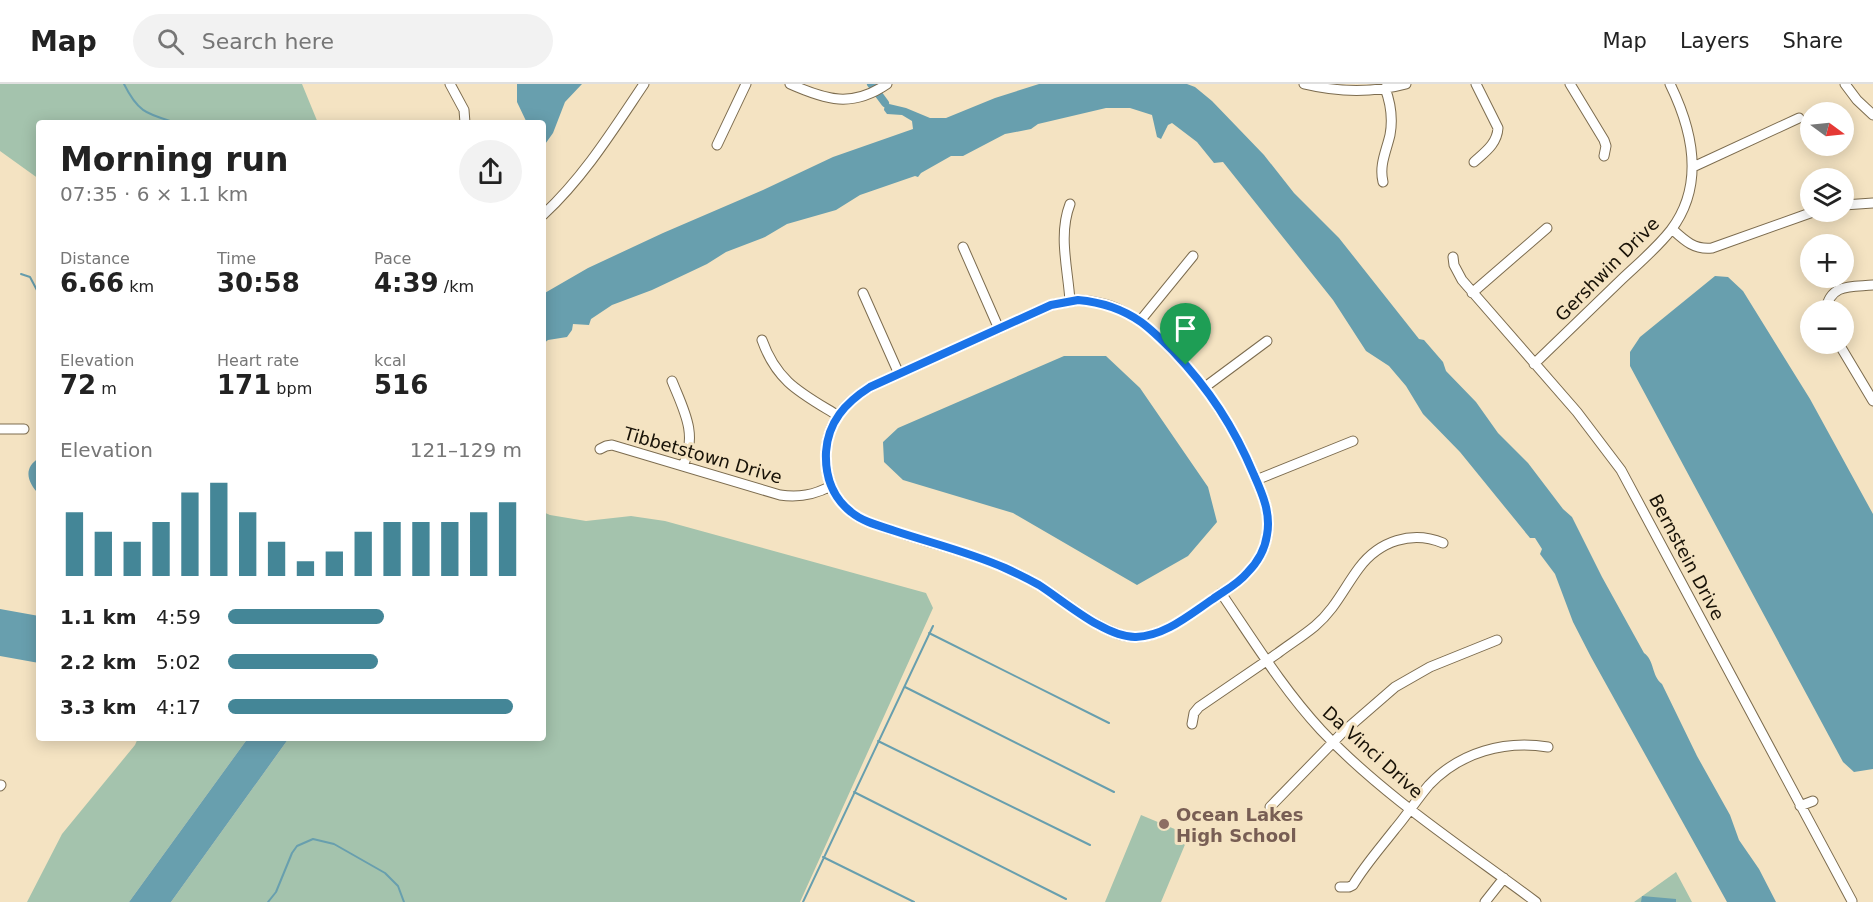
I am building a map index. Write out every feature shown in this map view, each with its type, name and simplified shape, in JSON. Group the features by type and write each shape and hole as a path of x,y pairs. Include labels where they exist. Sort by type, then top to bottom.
{"street":[{"path":"450,84 464,110 465,120"},
{"path":"546,212 588,167 644,84"},
{"path":"717,145 746,84"},
{"path":"790,84 827,99 852,99 871,94 884,86"},
{"path":"1304,84 1316,87 1385,88 1407,84"},
{"path":"1474,162 1493,144 1498,135 1497,124 1476,84"},
{"path":"1570,84 1605,140 1604,156"},
{"name":"Gershwin Drive","path":"1534,364 1663,240 1685,205 1693,167 1691,145 1670,84"},
{"path":"1845,84 1857,100 1873,115"},
{"path":"1383,182 1380,171 1391,125 1390,105 1385,88"},
{"path":"1693,167 1799,118"},
{"path":"1854,204 1873,203"},
{"path":"1070,204 1066,214 1064,236 1070,301"},
{"path":"1672,229 1690,245 1705,249 1800,217"},
{"path":"1472,293 1547,228"},
{"path":"963,247 999,329"},
{"path":"1140,321 1193,255"},
{"name":"Bernstein Drive","path":"1453,257 1458,273 1472,293 1577,412 1621,470 1852,900"},
{"path":"1829,300 1837,291 1848,286 1873,285"},
{"path":"863,293 899,374"},
{"path":"1070,301 1102,303 1128,314 1140,321 1166,344 1205,387 1242,446 1264,498 1268,514 1264,545 1260,556 1246,575 1172,627 1160,632 1137,637 1118,634 1006,568 859,518 842,504 831,486 827,471 827,443 832,424 837,415 859,394 1051,305 1070,301"},
{"path":"762,340 772,364 785,380 837,415"},
{"path":"1205,387 1267,341"},
{"path":"1846,354 1869,385 1873,401"},
{"path":"672,381 690,429 689,449 683,466"},
{"path":"0,429 24,429"},
{"path":"1256,480 1353,441"},
{"name":"Tibbetstown Drive","path":"600,449 612,445 786,496 810,495 831,486"},
{"path":"1192,724 1194,713 1199,707 1314,627 1337,603 1364,562 1380,549 1403,538 1414,536 1443,543"},
{"name":"Da Vinci Drive","path":"1221,593 1308,715 1333,742 1411,809 1536,902"},
{"path":"1270,807 1333,742 1395,687 1430,667 1497,640"},
{"path":"1340,887 1349,888 1353,885 1420,796 1438,776 1453,765 1487,750 1512,745 1548,747"},
{"path":"1800,806 1813,801"},
{"path":"1485,902 1504,878"}],"green space":[{"path":"0,84 302,84 317,120 36,120 36,177 0,151"},
{"path":"546,513 586,521 631,516 665,521 926,593 933,608 800,902 171,902 287,741 546,741"},
{"path":"137,741 246,741 129,902 27,902 62,834"},
{"path":"1141,815 1189,835 1161,902 1105,902"},
{"path":"1676,872 1692,902 1634,902"}],"water":[{"path":"517,84 582,84 565,102 553,133 546,143 546,120 526,120 517,102"},
{"path":"1039,84 1187,84 1195,87 1212,101 1264,155 1294,193 1339,238 1419,339 1424,340 1443,362 1446,371 1476,402 1498,433 1528,463 1563,509 1572,517 1602,577 1650,660 1697,756 1730,815 1739,840 1759,869 1776,902 1727,902 1591,657 1573,622 1555,574 1540,554 1542,549 1535,538 1530,538 1460,452 1423,414 1406,386 1389,366 1366,351 1333,300 1223,162 1214,163 1197,142 1172,123 1168,125 1161,139 1157,137 1152,115 1130,108 1106,108 1005,134 963,156 951,156 918,177 915,176 860,195 836,210 787,224 765,237 726,252 707,264 652,290 612,305 591,319 589,325 573,324 567,337 546,342 546,292 588,268 833,157 913,129 912,121 902,115 887,114 884,110 885,103 906,108 930,118 946,118 995,98"},
{"path":"1715,276 1728,277 1743,291 1810,399 1873,514 1873,769 1854,772 1843,762 1630,366 1630,352 1640,337"},
{"path":"1064,356 1106,356 1140,388 1208,487 1217,522 1188,556 1137,585 1013,513 903,480 884,462 883,442 898,428"},
{"path":"36,460 36,490 28,475"},
{"path":"0,609 36,615 36,662 0,656"},
{"path":"246,741 287,741 171,902 129,902"},
{"path":"1642,896 1676,899 1676,902 1641,902"}],"waterway":[{"path":"124,84 140,107 168,120"},
{"path":"871,84 885,103"},
{"path":"21,274 30,277 36,288"},
{"path":"803,902 933,626"},
{"path":"929,633 1109,723"},
{"path":"905,687 1114,792"},
{"path":"878,741 1090,845"},
{"path":"854,792 1066,899"},
{"path":"268,902 276,892 292,853 297,846 313,839 334,844 385,873 398,886 404,902"},
{"path":"823,857 914,902"}],"place":[{"name":"Ocean Lakes High School","path":"1164,824"}],"route":[{"path":"1078,300 1102,303 1115,308 1144,324 1186,365 1209,393 1242,446 1264,498 1268,514 1267,536 1260,556 1246,575 1172,627 1160,632 1137,637 1118,634 1006,568 859,518 842,504 830,484 826,458 829,433 837,415 849,402 870,387 1051,305 1078,300"}]}
